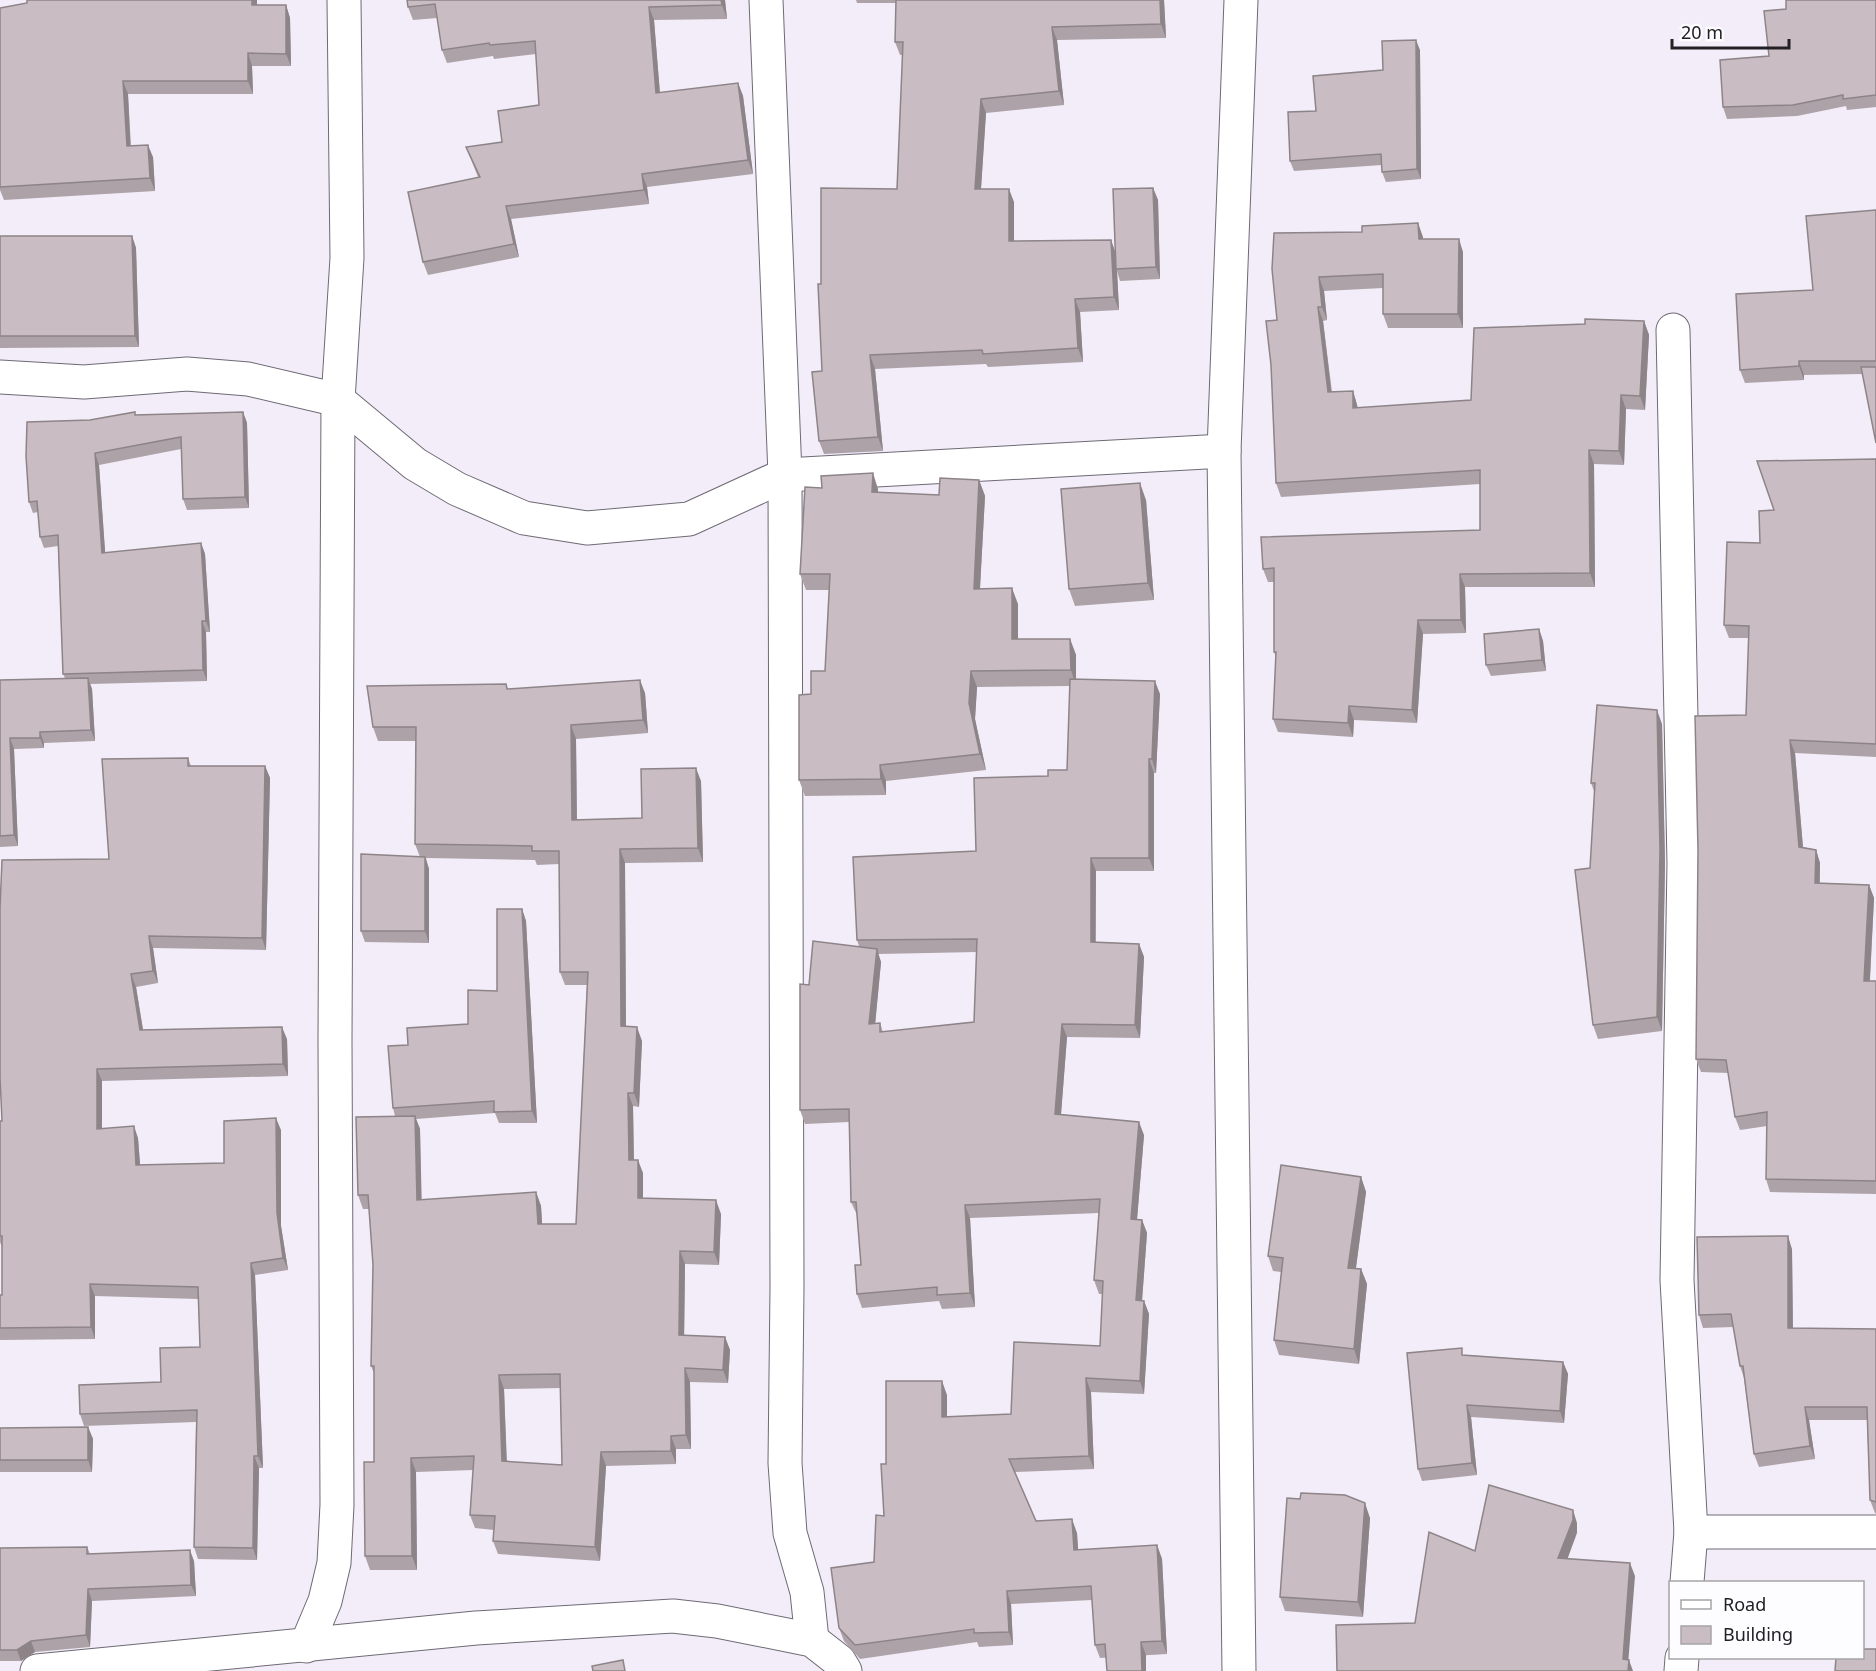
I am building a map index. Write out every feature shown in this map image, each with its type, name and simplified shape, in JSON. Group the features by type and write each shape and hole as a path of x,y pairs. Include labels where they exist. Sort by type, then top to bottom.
{"street":[{"path":"306,1646 325,1601 334,1563 337,1505 335,1041 338,400 347,258 344,0"},
{"path":"766,0 785,476 787,1288 784,1463 790,1533 807,1592 812,1641"},
{"path":"1239,1671 1224,451 1241,0"},
{"path":"1673,330 1684,863 1677,1280 1691,1532 1688,1581"},
{"path":"0,377 84,382 187,374 248,379 338,400 414,464 436,477 524,518 587,528 689,519 785,476 1224,451"},
{"path":"1691,1532 1876,1532"},
{"path":"37,1671 476,1629 673,1616 717,1621 812,1641 839,1661 845,1671"}],"building":[{"path":"27,0 252,0 252,5 286,5 286,54 248,53 248,81 123,81 127,146 148,145 150,178 0,187 0,8 27,3"},
{"path":"407,0 721,0 722,5 649,7 656,93 738,83 748,160 642,174 644,190 506,206 514,244 423,262 408,192 480,177 466,147 502,142 498,111 539,105 535,41 490,45 489,43 442,50 435,4 408,7"},
{"path":"896,0 1160,0 1161,24 1052,27 1059,91 981,99 975,189 1009,189 1009,241 1111,240 1114,297 1075,299 1078,348 983,354 982,350 870,355 878,437 819,441 812,372 822,371 818,284 821,284 821,188 897,189 903,42 895,42"},
{"path":"1786,0 1876,0 1876,95 1843,99 1843,95 1793,105 1723,107 1720,60 1769,56 1764,11 1786,9"},
{"path":"1416,40 1417,169 1382,172 1381,154 1290,161 1288,112 1316,111 1313,76 1383,70 1382,41"},
{"path":"1153,188 1156,267 1116,269 1113,189"},
{"path":"1876,210 1876,361 1799,361 1799,366 1740,370 1736,294 1813,290 1806,216"},
{"path":"1418,223 1419,239 1459,239 1458,314 1383,314 1383,274 1319,277 1322,307 1318,307 1328,392 1353,391 1353,408 1471,400 1474,328 1585,324 1585,319 1644,321 1640,396 1621,395 1619,451 1589,450 1590,573 1460,574 1461,620 1418,620 1412,710 1349,706 1348,723 1273,719 1276,652 1274,652 1274,568 1263,569 1261,537 1480,530 1480,470 1276,483 1271,365 1266,321 1277,320 1272,269 1274,233 1362,232 1362,226"},
{"path":"0,236 132,236 135,336 0,336"},
{"path":"1861,367 1876,367 1876,443"},
{"path":"135,412 135,415 243,412 245,497 183,499 181,437 95,453 102,553 201,543 206,621 202,621 203,670 63,674 58,535 40,537 37,501 29,502 26,456 27,422 90,420"},
{"path":"1876,459 1876,744 1790,740 1799,847 1816,850 1815,883 1869,885 1864,981 1876,981 1876,1181 1766,1179 1767,1112 1735,1117 1726,1060 1696,1059 1698,850 1695,716 1746,715 1749,626 1724,625 1727,542 1760,543 1759,511 1774,510 1757,461"},
{"path":"873,473 872,492 939,495 940,478 979,480 974,589 1012,588 1012,639 1070,639 1071,670 971,671 969,703 980,754 880,765 881,779 799,780 799,695 811,694 811,671 825,671 830,574 800,574 805,487 822,488 821,476"},
{"path":"1140,483 1148,583 1069,589 1061,489"},
{"path":"1539,629 1542,660 1486,665 1484,634"},
{"path":"88,678 91,730 40,732 40,738 10,738 14,835 0,836 0,680"},
{"path":"1070,679 1155,681 1152,759 1149,759 1149,858 1091,858 1091,942 1139,944 1135,1025 1062,1024 1055,1114 1139,1122 1131,1219 1142,1220 1136,1300 1144,1301 1140,1381 1086,1378 1089,1456 1009,1459 1036,1521 1072,1519 1074,1550 1157,1545 1162,1641 1141,1642 1142,1671 1107,1671 1105,1644 1095,1645 1091,1586 1007,1591 1009,1632 974,1633 974,1629 855,1645 839,1628 831,1568 874,1562 876,1515 884,1516 881,1464 886,1464 886,1381 942,1381 942,1417 1011,1414 1014,1342 1100,1346 1103,1281 1094,1280 1100,1199 965,1205 970,1293 937,1295 937,1287 857,1294 855,1265 861,1265 856,1202 851,1202 849,1109 800,1110 800,984 809,985 813,941 877,949 869,1024 880,1023 880,1032 974,1022 977,939 857,940 853,857 976,851 974,778 1048,776 1048,770 1067,770"},
{"path":"640,680 643,720 571,725 572,820 642,818 641,769 696,768 698,848 620,849 621,1026 637,1027 634,1093 628,1093 629,1160 638,1160 638,1198 716,1200 714,1252 680,1251 679,1335 725,1337 723,1370 685,1368 686,1435 671,1436 671,1451 601,1452 595,1547 493,1541 495,1516 470,1515 474,1456 411,1458 412,1556 365,1556 364,1462 374,1462 374,1366 371,1366 373,1265 368,1195 358,1195 356,1117 415,1116 417,1200 536,1192 538,1224 576,1224 588,972 560,972 559,851 532,851 532,846 415,844 416,727 373,727 367,686 506,684 507,689","holes":["560,1374 562,1465 502,1461 499,1375"]},
{"path":"1597,705 1657,710 1660,849 1657,1017 1593,1025 1575,870 1590,868 1595,783 1591,783"},
{"path":"188,758 188,766 265,766 262,938 149,936 153,971 131,974 140,1030 282,1027 283,1064 97,1069 97,1129 134,1126 136,1165 224,1163 224,1121 276,1118 277,1213 283,1258 251,1263 258,1456 254,1456 253,1548 194,1547 197,1410 80,1414 79,1385 161,1382 160,1348 200,1347 198,1287 90,1284 91,1327 0,1328 0,1295 2,1295 0,908 2,860 109,859 102,759"},
{"path":"361,854 425,857 425,931 361,931"},
{"path":"497,909 522,909 532,1111 494,1112 494,1101 393,1108 388,1046 408,1045 407,1028 468,1024 468,990 497,991"},
{"path":"1281,1165 1361,1177 1348,1268 1361,1269 1354,1349 1274,1340 1283,1258 1268,1256"},
{"path":"1788,1236 1788,1328 1876,1329 1876,1502 1870,1500 1867,1407 1805,1407 1810,1446 1754,1454 1743,1366 1740,1366 1731,1314 1699,1315 1697,1237"},
{"path":"1462,1348 1462,1355 1563,1362 1560,1411 1467,1405 1472,1463 1418,1469 1407,1353"},
{"path":"88,1427 88,1460 0,1460 0,1428"},
{"path":"1489,1485 1573,1510 1573,1520 1558,1558 1630,1563 1623,1659 1629,1660 1628,1671 1337,1671 1336,1625 1415,1623 1429,1532 1475,1551"},
{"path":"1301,1493 1345,1495 1365,1503 1358,1602 1280,1597 1287,1498 1300,1499"},
{"path":"87,1547 87,1554 190,1550 191,1585 88,1589 86,1635 31,1641 17,1650 0,1650 0,1548"},
{"path":"1864,1649 1876,1649 1876,1671 1835,1671 1836,1659 1864,1659"},
{"path":"623,1660 625,1671 593,1671 592,1666"}]}
